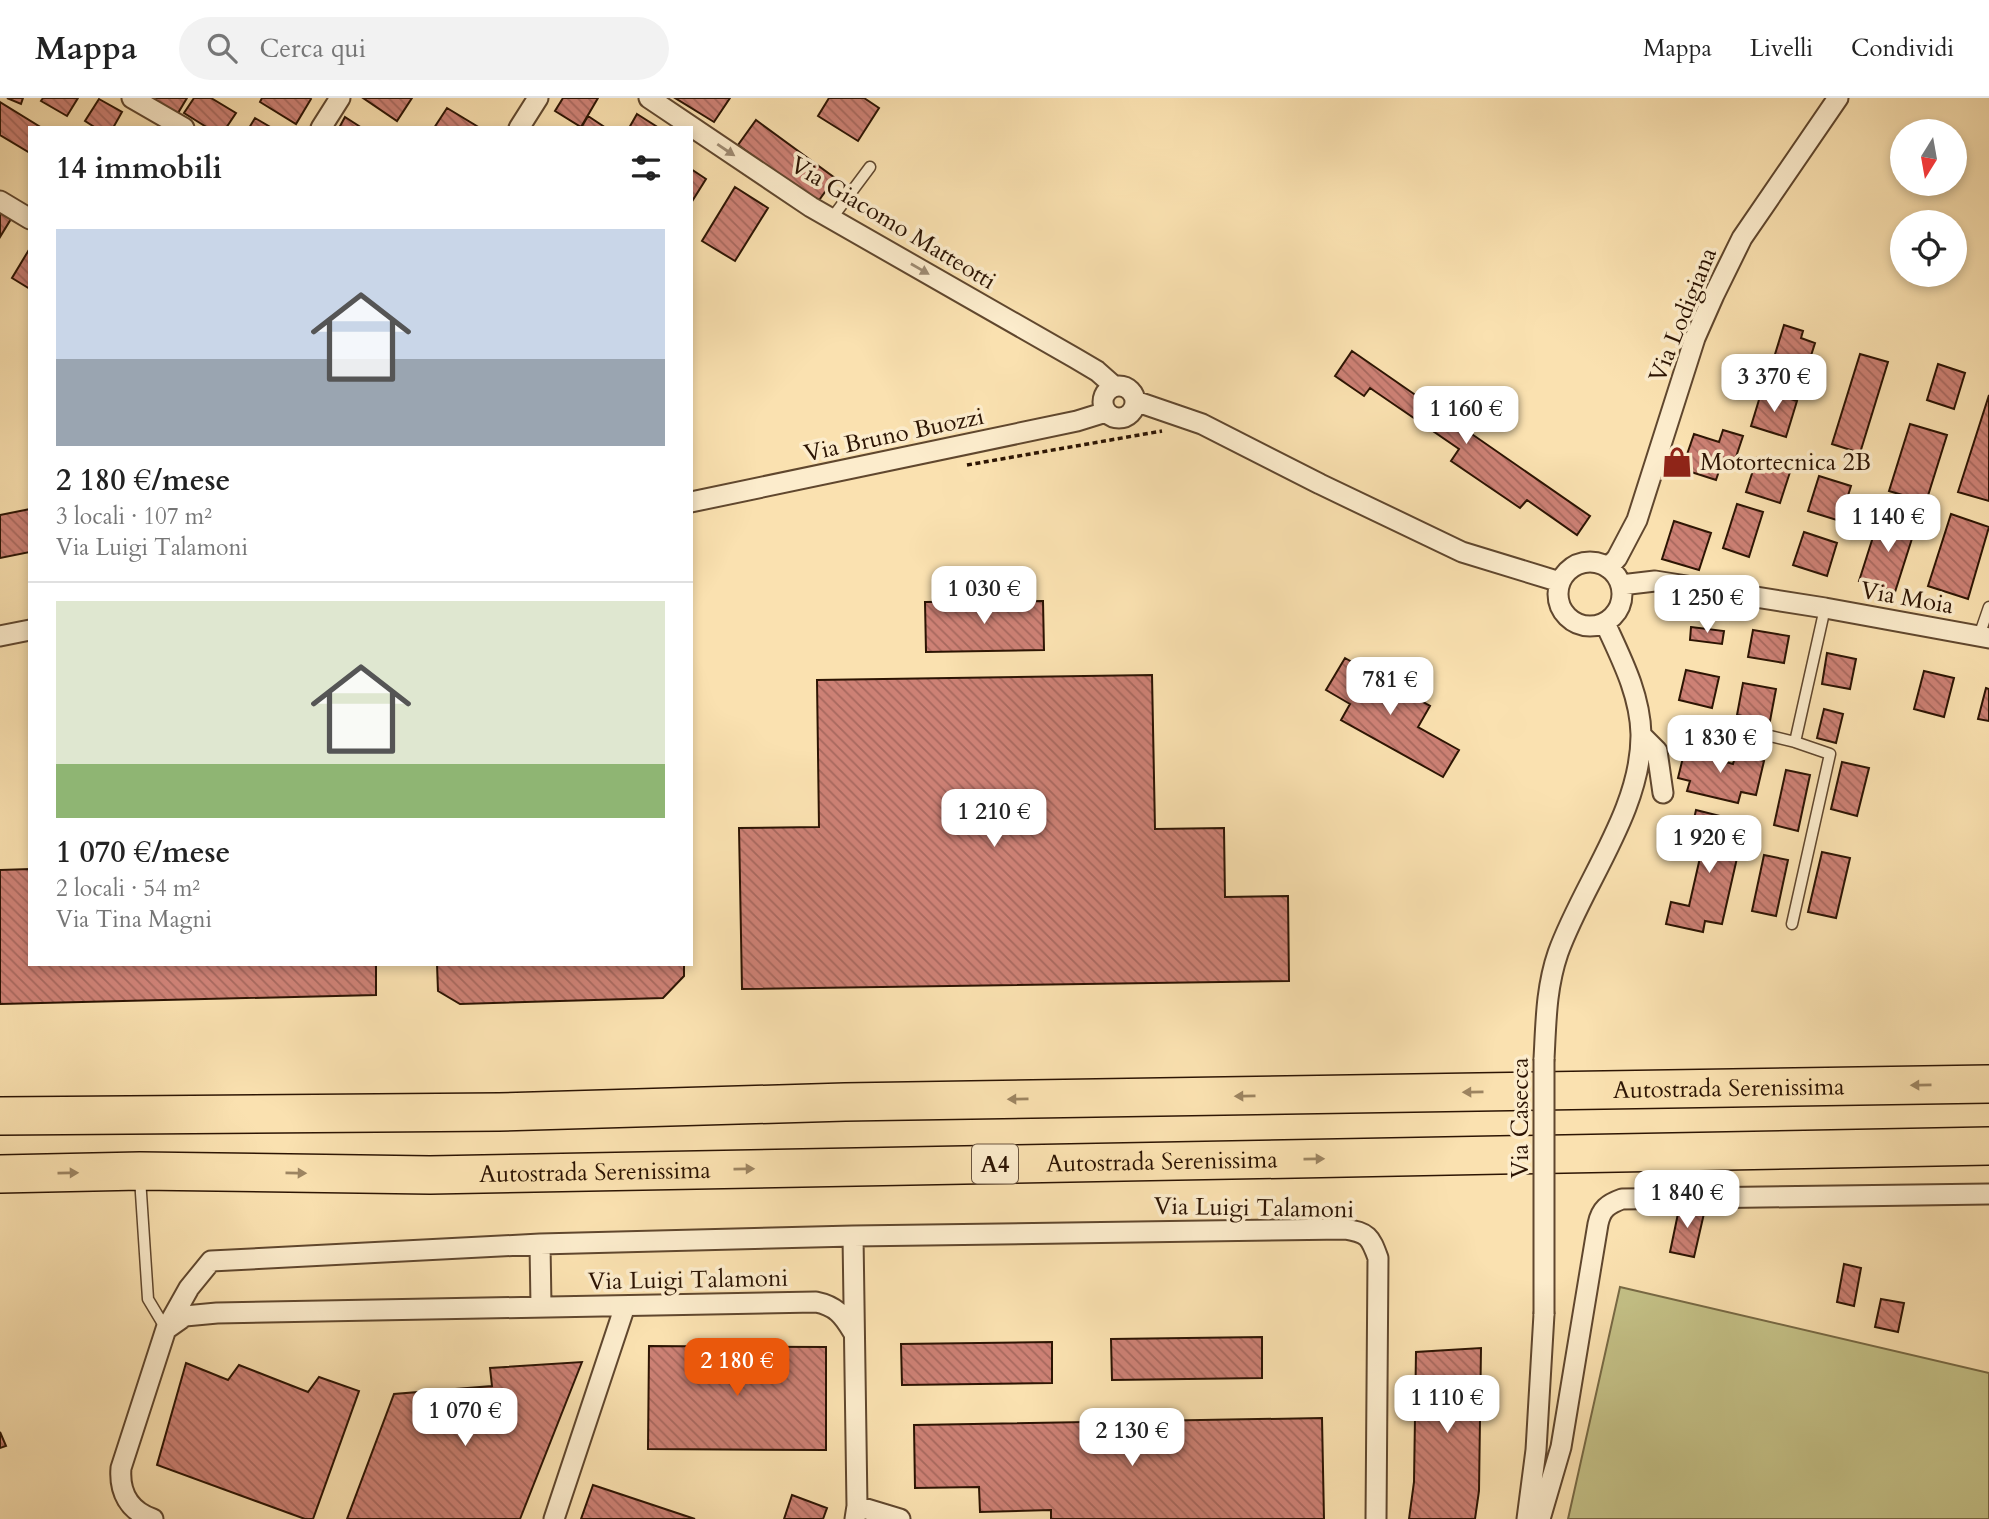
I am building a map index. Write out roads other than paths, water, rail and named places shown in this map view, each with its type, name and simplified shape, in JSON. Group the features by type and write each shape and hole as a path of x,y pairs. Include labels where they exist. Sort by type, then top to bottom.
{"highway":[{"name":"Autostrada Serenissima","path":"0,1116 499,1112 845,1102 1989,1084"},
{"name":"Autostrada Serenissima","path":"0,1174 140,1171 444,1175 1989,1146"}],"street":[{"path":"132,98 181,126"},
{"path":"322,126 340,98"},
{"path":"520,126 538,98"},
{"name":"Via Giacomo Matteotti","path":"649,98 684,125"},
{"name":"Via Lodigiana","path":"1608,568 1617,558 1637,520 1695,338 1714,295 1742,238 1838,98"},
{"name":"Via Giacomo Matteotti","path":"693,131 832,218 1097,371 1114,386 1130,389 1135,401 1202,424 1462,552 1560,582"},
{"path":"0,201 28,218"},
{"path":"1114,386 1107,390 1103,397 1102,405 1106,412 1115,418 1125,417 1133,409 1135,401"},
{"name":"Via Bruno Buozzi","path":"693,502 1077,421 1106,412"},
{"path":"1586,562 1598,563 1608,568 1616,575 1621,585 1620,607 1614,616 1605,623 1586,626 1568,618 1558,602 1560,582 1566,572 1575,565 1586,562"},
{"name":"Via Moia","path":"1621,585 1655,581 1984,637"},
{"name":"Via Casecca","path":"1527,1519 1536,1450 1544,1314 1544,1059 1547,995 1559,952 1624,811 1637,770 1641,735 1637,704 1627,669 1605,623"},
{"path":"0,636 28,630"},
{"name":"Via Casecca","path":"1641,735 1657,751 1663,793"},
{"path":"1539,1519 1561,1447 1600,1212 1609,1204 1622,1199 1989,1195"},
{"name":"Via Luigi Talamoni","path":"153,1519 141,1515 124,1497 120,1480 126,1449 166,1329 189,1288 211,1261 540,1244 1345,1228 1364,1232 1371,1240 1378,1258 1376,1519"},
{"path":"853,1236 856,1513 900,1519"},
{"path":"540,1244 541,1306"},
{"name":"Via Luigi Talamoni","path":"166,1329 185,1316 198,1314 816,1302 831,1305 843,1315 853,1332"},
{"path":"554,1519 625,1306"}],"lane":[{"path":"832,218 870,167"},
{"name":"Via Moia","path":"1984,637 1989,607"},
{"name":"Via Moia","path":"1795,742 1825,608"},
{"path":"1733,727 1795,742 1830,754 1793,924"},
{"path":"140,1171 148,1299 166,1329"}],"place":[{"name":"Motortecnica 2B","path":"1677,462"}]}
